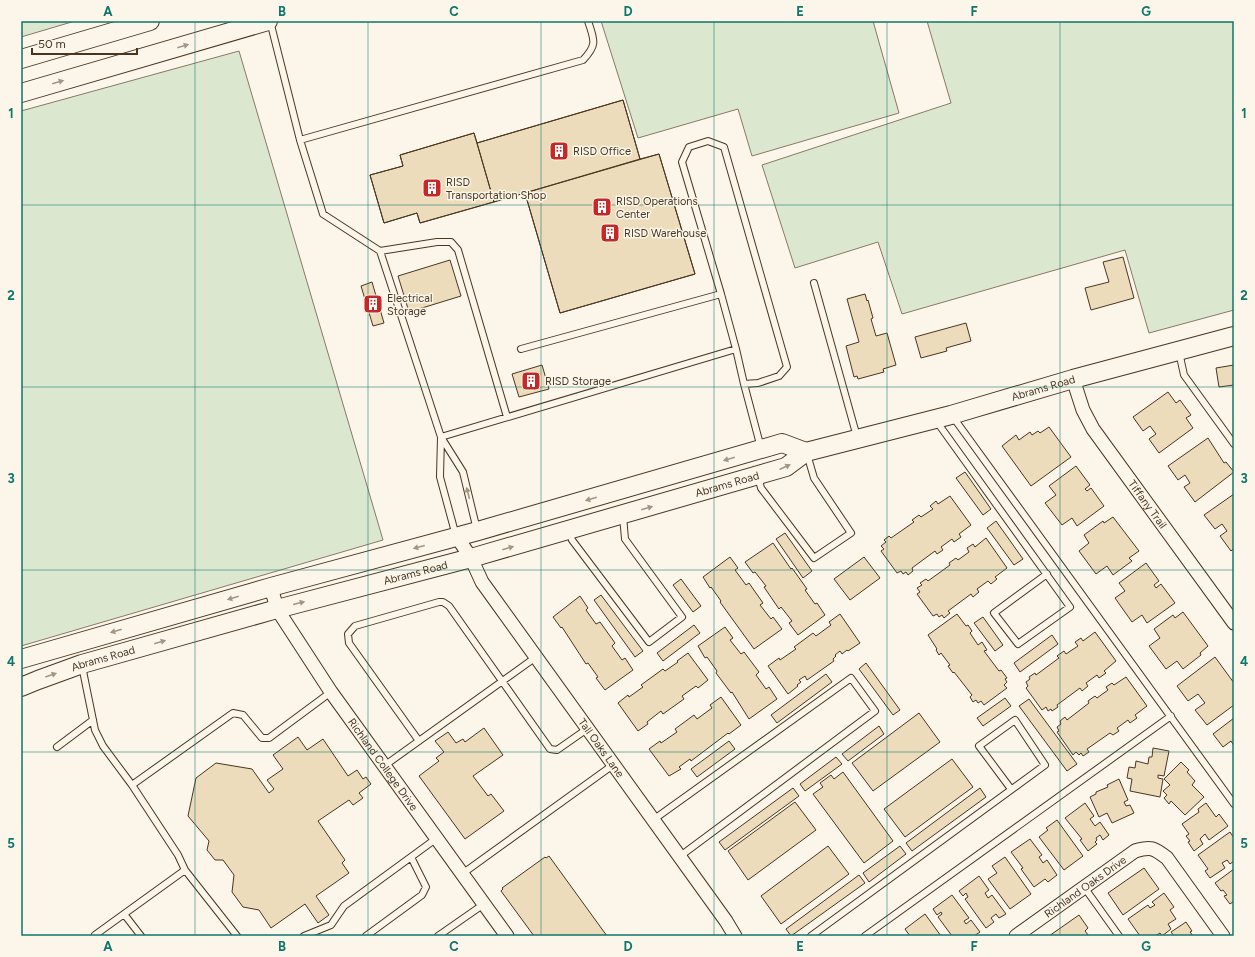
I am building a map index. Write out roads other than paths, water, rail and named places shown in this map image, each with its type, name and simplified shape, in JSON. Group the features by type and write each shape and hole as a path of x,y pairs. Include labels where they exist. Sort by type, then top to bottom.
{"main road":[{"path":"21,59 150,21"},
{"path":"21,93 269,21"},
{"name":"Abrams Road","path":"21,687 82,664 276,609 471,558 758,476 786,467 806,452 943,417 1073,379 1179,352 1234,336"},
{"name":"Abrams Road","path":"21,659 271,587 457,537 782,443 806,452"},
{"path":"76,642 82,664"}],"street":[{"name":"Tiffany Trail","path":"1073,379 1083,410 1093,429 1234,623"},
{"path":"471,558 478,531"},
{"name":"Tall Oaks Lane","path":"457,537 471,558 482,582 726,921 735,936"},
{"name":"Richland College Drive","path":"271,587 276,609 331,692 507,936"},
{"name":"Richland Oaks Drive","path":"1016,936 1135,851 1148,847 1167,858 1223,936"}],"lane":[{"path":"269,21 300,140 323,214 380,251 441,438 463,472 478,531"},
{"path":"300,140 583,60 591,51 594,40 588,21"},
{"path":"744,384 758,384 779,376 787,367 724,147 708,141 689,148 682,162 721,294 736,349 744,384 761,450"},
{"path":"380,251 437,242 451,242 458,250 507,417"},
{"path":"814,283 858,439"},
{"path":"520,349 721,294"},
{"path":"441,438 736,349"},
{"path":"1179,352 1184,375 1234,444"},
{"path":"943,417 1046,574 1070,607 1018,644 994,613 1046,574"},
{"path":"943,417 1171,716 1234,804"},
{"path":"441,438 440,477 457,537"},
{"path":"758,476 760,488 814,558 851,533 814,478 806,452"},
{"path":"569,530 572,540 649,642 682,617 625,539 623,515"},
{"path":"419,741 349,643 348,634 355,626 420,606 439,602 443,602 449,606 550,749 557,750 587,729"},
{"path":"384,766 536,657"},
{"path":"82,664 95,730 103,746 132,786 178,855 185,870 237,936"},
{"path":"653,820 851,678 875,711 679,857"},
{"path":"132,786 233,713 243,715 262,738 269,738 331,692"},
{"path":"865,936 1171,716"},
{"path":"57,747 93,720"},
{"path":"812,936 1045,764 1015,720 979,746 1011,789"},
{"path":"462,874 613,764"},
{"path":"304,936 331,925 344,906 437,838"},
{"path":"366,936 422,895 426,887 411,857"},
{"path":"95,935 185,870"},
{"path":"1084,888 1119,936"},
{"path":"438,936 484,904"},
{"path":"124,914 141,936"}],"place":[{"name":"RISD Office","path":"559,151"},
{"name":"RISD Transportation Shop","path":"432,188"},
{"name":"RISD Operations Center","path":"602,207"},
{"name":"RISD Warehouse","path":"610,233"},
{"name":"Electrical Storage","path":"373,304"},
{"name":"RISD Storage","path":"531,381"}]}
